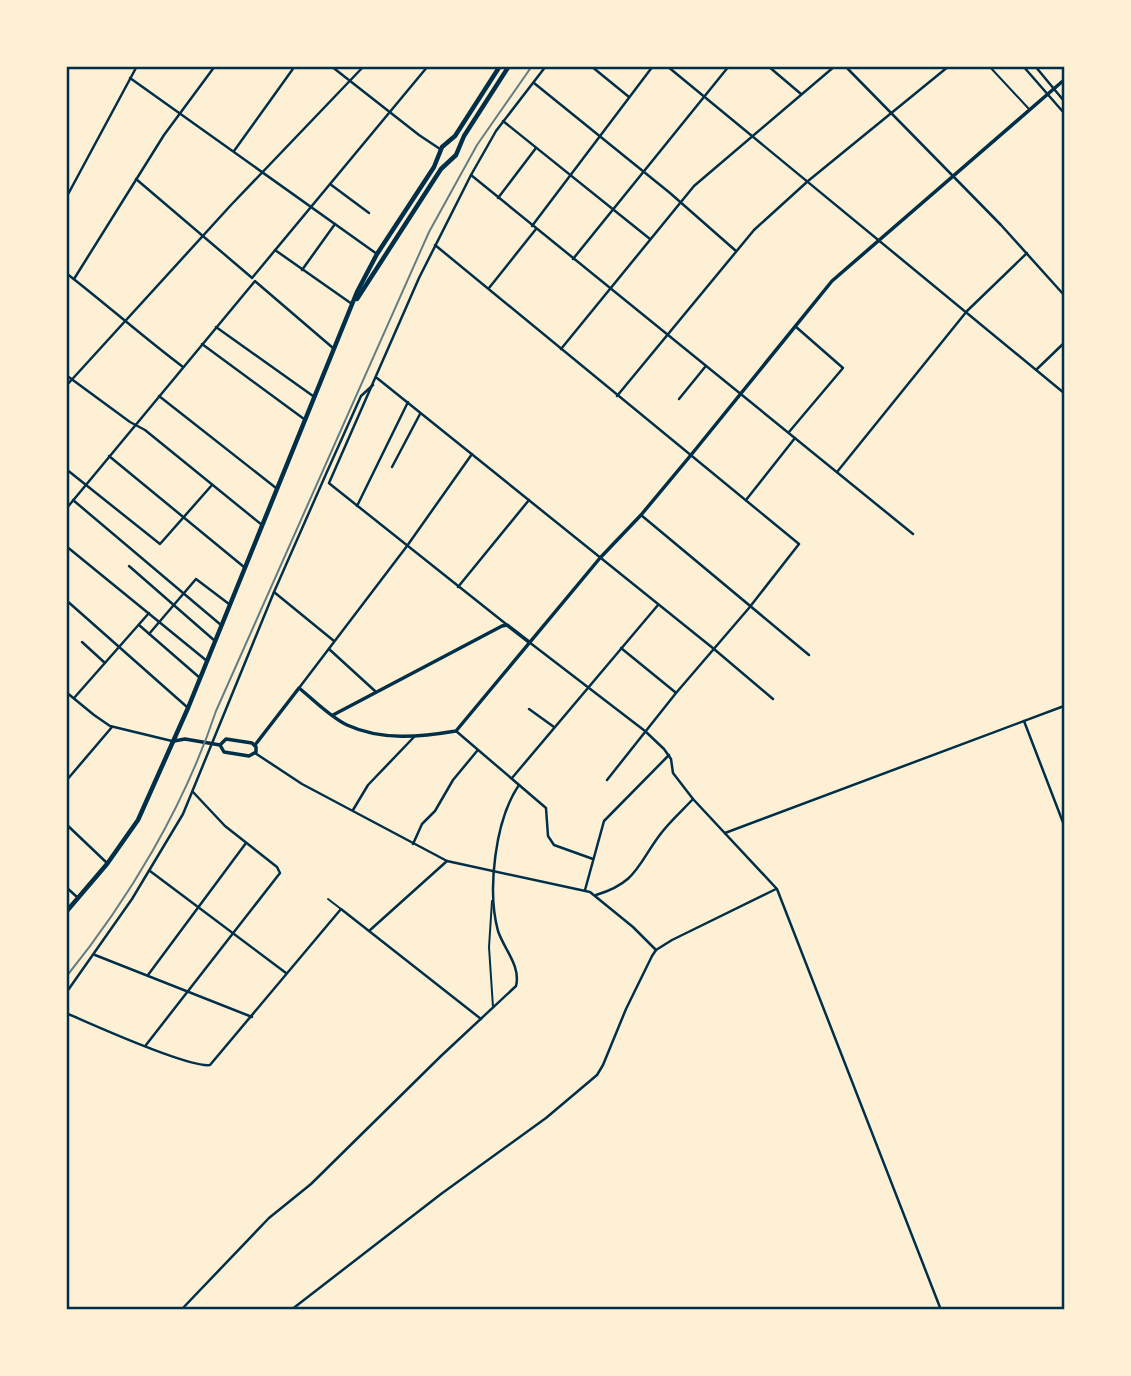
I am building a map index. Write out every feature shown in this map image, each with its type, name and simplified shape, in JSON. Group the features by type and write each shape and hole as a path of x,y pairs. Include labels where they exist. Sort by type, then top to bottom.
{"main road":[{"path":"66,912 107,864 138,820 188,708 313,396 363,279 434,167 441,150 455,136 500,66"},
{"path":"352,305 372,279 441,169 455,155 464,136 509,66"},
{"path":"447,144 454,146 455,155"},
{"path":"441,150 445,158 455,155"}],"street":[{"path":"66,198 137,66"},
{"path":"74,279 179,113 215,66"},
{"path":"234,151 295,66"},
{"path":"331,66 441,150"},
{"path":"66,386 364,66"},
{"path":"66,509 184,367 310,206 428,66"},
{"path":"66,993 150,871 176,828 274,592 377,378 435,245 503,121 546,66"},
{"path":"591,66 630,97"},
{"path":"489,288 653,66"},
{"path":"667,66 1065,393"},
{"path":"573,259 729,66"},
{"path":"768,66 801,94"},
{"path":"561,349 700,180 835,66"},
{"path":"845,66 1065,295"},
{"path":"617,396 754,230 808,181 949,66"},
{"path":"1023,66 1065,113"},
{"path":"1035,66 1065,101"},
{"path":"131,78 377,254"},
{"path":"299,688 346,725 398,737 456,731 600,558 641,515 832,281 1065,80"},
{"path":"533,83 644,172 736,251"},
{"path":"503,121 650,239"},
{"path":"498,198 536,148"},
{"path":"471,175 914,534"},
{"path":"136,179 333,348"},
{"path":"330,183 369,213"},
{"path":"302,270 335,224"},
{"path":"435,245 799,544 607,780"},
{"path":"275,250 352,305"},
{"path":"837,472 967,311 1027,253"},
{"path":"66,273 184,367"},
{"path":"788,433 843,368 795,326"},
{"path":"216,327 313,396"},
{"path":"1037,369 1065,343"},
{"path":"202,344 304,419"},
{"path":"679,400 705,367"},
{"path":"66,375 136,425 262,525"},
{"path":"377,378 773,699"},
{"path":"159,396 276,488"},
{"path":"357,506 408,402"},
{"path":"393,467 421,413"},
{"path":"746,500 795,438"},
{"path":"255,753 255,745 407,546 472,454"},
{"path":"109,456 244,567"},
{"path":"66,469 158,544 185,518 212,485"},
{"path":"327,482 645,731 669,755 673,773 693,799 777,889 941,1310"},
{"path":"73,500 221,625"},
{"path":"458,587 529,500"},
{"path":"641,515 809,655"},
{"path":"66,546 207,661"},
{"path":"129,566 215,641"},
{"path":"149,634 197,579 229,604"},
{"path":"274,592 334,642"},
{"path":"66,600 188,708"},
{"path":"512,778 658,605"},
{"path":"74,698 149,612"},
{"path":"139,625 200,679"},
{"path":"333,715 507,625"},
{"path":"82,642 106,664"},
{"path":"621,648 676,693"},
{"path":"329,649 376,692"},
{"path":"66,692 112,726 174,741 185,739 220,745"},
{"path":"725,833 1065,706"},
{"path":"529,709 554,727"},
{"path":"1024,721 1065,825"},
{"path":"66,780 112,726"},
{"path":"456,731 546,808 548,836 554,845 593,859"},
{"path":"352,810 368,785 414,737"},
{"path":"220,745 226,739 255,745"},
{"path":"220,745 220,749 226,753 249,756 255,753"},
{"path":"413,844 422,824 435,811 453,780 477,751"},
{"path":"255,753 302,785 447,861 585,890 595,895 633,927 656,950"},
{"path":"585,890 604,821 669,755"},
{"path":"181,1310 269,1218 311,1184 515,988 518,977 499,933 493,897 504,815 519,785"},
{"path":"146,1045 280,875 277,867 225,826 193,792"},
{"path":"595,895 622,885 631,877 658,837 693,799"},
{"path":"66,824 107,864"},
{"path":"147,975 246,843"},
{"path":"369,931 447,861"},
{"path":"150,871 286,973"},
{"path":"66,887 78,898"},
{"path":"291,1310 546,1118 597,1075 656,950 777,889"},
{"path":"66,1013 200,1065 212,1064 341,909 481,1018"},
{"path":"94,955 252,1017"}],"lane":[{"path":"989,66 1030,111"},
{"path":"493,897 489,916 489,947 493,1008"},
{"path":"328,899 341,909"}],"railway":[{"path":"66,977 112,916 171,817 429,232 477,145 532,66"}]}
